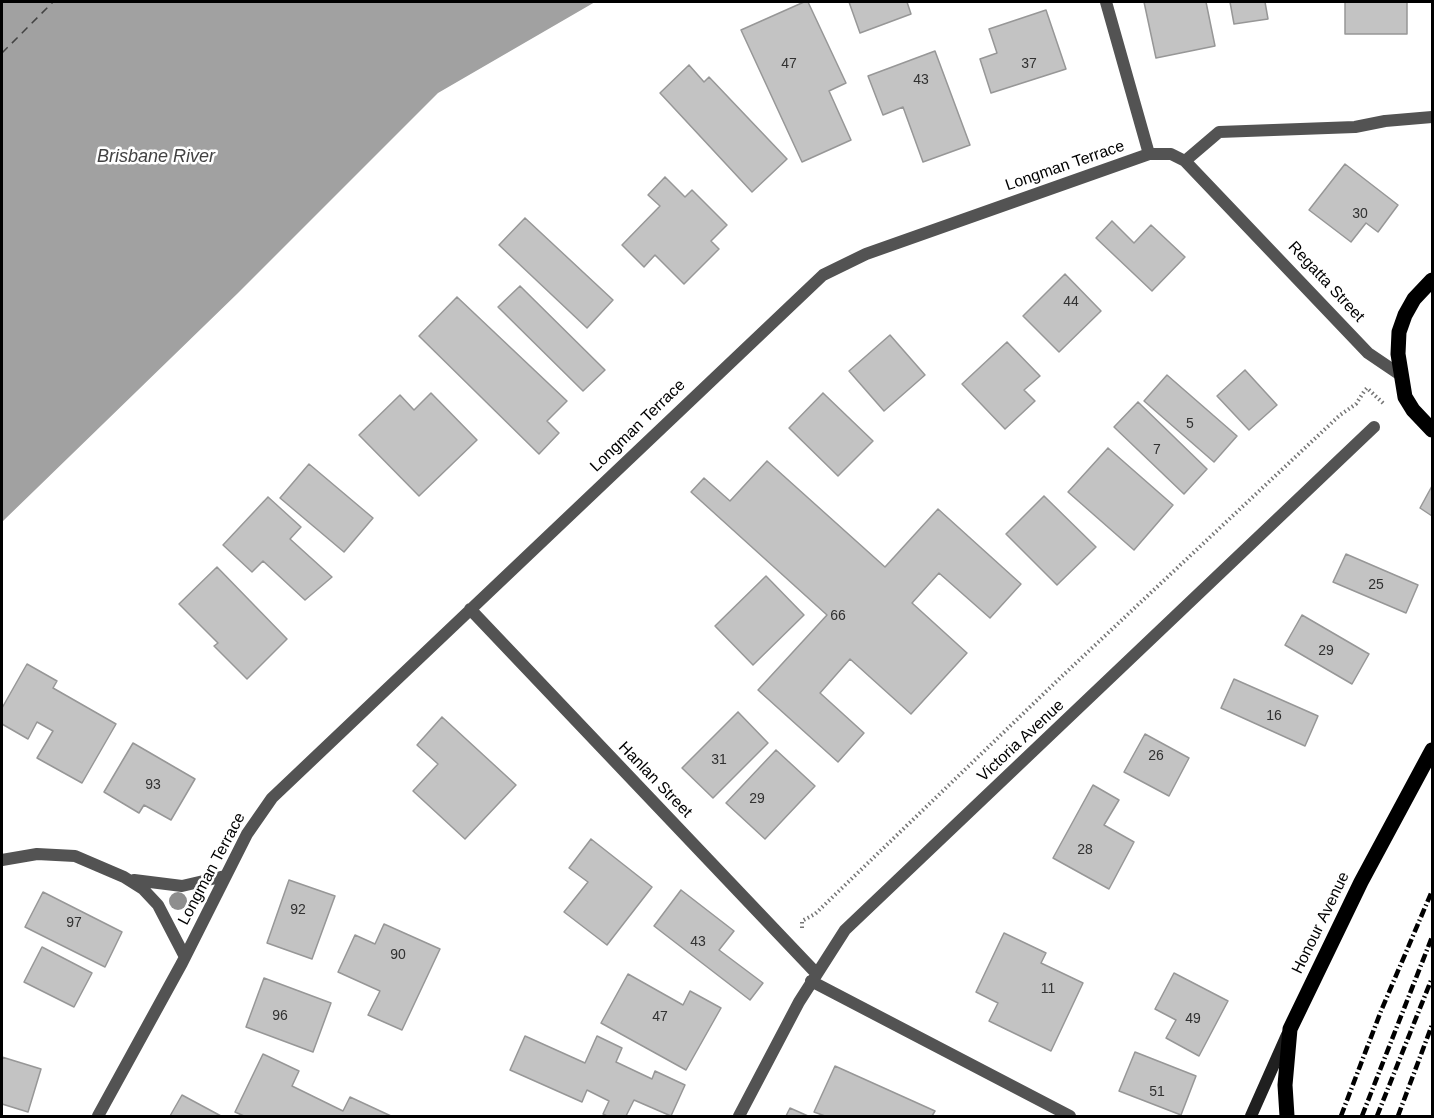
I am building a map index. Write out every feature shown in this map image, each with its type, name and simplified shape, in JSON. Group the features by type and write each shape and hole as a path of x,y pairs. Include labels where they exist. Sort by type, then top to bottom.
{"main road":[{"path":"1432,280 1414,299 1401,325 1398,342 1399,375 1408,403 1432,430"},
{"name":"Honour Avenue","path":"1251,1116 1361,882 1432,750"},
{"path":"1287,1116 1285,1084 1290,1029"}],"street":[{"path":"1106,2 1149,154"},
{"path":"1185,161 1210,137 1223,131 1355,127 1385,121 1432,117"},
{"name":"Longman Terrace","path":"98,1116 185,957 247,834 272,798 823,275 857,257 1149,154 1167,154 1185,161"},
{"name":"Regatta Street","path":"1185,161 1368,352 1399,375"},
{"name":"Victoria Avenue","path":"739,1116 814,977 845,930 1374,427"},
{"name":"Hanlan Street","path":"470,609 814,977 1070,1116"},
{"path":"2,860 37,854 75,856 124,877 173,887 202,883 225,876"},
{"path":"124,877 154,899 185,957"}],"path":[{"path":"802,928 802,921 815,914 1059,679 1340,415 1356,404 1367,388 1388,409"}],"water":[{"name":"Brisbane River","path":"2,2 595,2 438,93 238,293 2,522"}],"building":[{"path":"808,2 846,83 829,91 851,140 802,162 741,30"},
{"path":"849,2 907,2 911,14 860,33"},
{"path":"1144,2 1206,2 1215,46 1156,58"},
{"path":"1230,2 1265,2 1268,19 1234,24"},
{"path":"1345,2 1407,2 1407,34 1345,34"},
{"path":"1046,10 1066,69 991,93 980,59 997,53 989,29"},
{"path":"935,51 970,145 923,162 903,107 883,115 868,76"},
{"path":"689,65 704,82 709,77 787,159 752,192 660,93"},
{"path":"1345,164 1398,205 1378,232 1366,223 1351,242 1309,210"},
{"path":"665,177 685,197 692,190 727,225 711,241 719,249 684,284 655,255 644,267 622,245 660,206 648,195"},
{"path":"525,218 613,300 587,328 499,245"},
{"path":"1112,221 1134,243 1151,225 1185,257 1152,291 1096,238"},
{"path":"1065,274 1101,311 1059,352 1023,316"},
{"path":"520,286 605,370 583,391 498,307"},
{"path":"457,297 567,401 547,421 559,433 539,454 419,336"},
{"path":"890,335 925,375 884,411 849,371"},
{"path":"1007,342 1040,376 1024,390 1035,401 1005,429 962,384"},
{"path":"1245,370 1277,405 1249,430 1217,396"},
{"path":"1167,375 1237,436 1214,462 1144,401"},
{"path":"431,393 477,440 419,496 359,435 400,395 414,410"},
{"path":"823,393 873,441 838,476 789,428"},
{"path":"1138,402 1207,469 1184,494 1114,427"},
{"path":"1108,448 1173,505 1134,550 1068,492"},
{"path":"767,461 885,567 938,509 1021,584 990,618 939,573 912,603 967,653 911,714 850,659 820,693 864,733 838,762 758,690 827,615 691,492 704,478 730,501"},
{"path":"309,464 373,518 344,552 280,498"},
{"path":"1432,486 1432,516 1420,508"},
{"path":"1044,496 1096,547 1057,585 1006,534"},
{"path":"268,497 301,527 290,539 332,577 305,600 263,561 252,572 223,545"},
{"path":"1346,554 1418,585 1406,613 1333,582"},
{"path":"217,567 287,639 247,679 214,646 218,643 179,604"},
{"path":"766,576 804,615 753,665 715,626"},
{"path":"1302,615 1369,654 1352,684 1285,645"},
{"path":"27,664 57,681 53,688 116,724 82,783 37,758 53,731 37,722 28,739 2,724 2,708"},
{"path":"1234,679 1318,716 1305,746 1221,708"},
{"path":"738,712 768,743 713,798 682,768"},
{"path":"442,717 516,785 465,839 413,791 438,764 417,745"},
{"path":"1145,734 1189,758 1169,796 1124,772"},
{"path":"133,743 195,779 171,820 144,805 139,813 104,792"},
{"path":"776,750 815,786 765,839 726,803"},
{"path":"1093,785 1119,800 1104,825 1134,842 1109,889 1053,858"},
{"path":"591,839 652,887 607,945 564,912 588,882 569,868"},
{"path":"289,880 335,896 312,959 267,943"},
{"path":"681,890 734,931 719,950 763,983 750,1000 654,926"},
{"path":"43,892 122,932 105,967 25,927"},
{"path":"384,924 440,949 402,1030 368,1015 380,991 338,972 355,935 375,944"},
{"path":"1004,933 1046,953 1041,963 1083,983 1051,1051 989,1021 998,1003 976,992"},
{"path":"42,947 92,973 74,1007 24,982"},
{"path":"1174,973 1228,1001 1199,1056 1166,1038 1176,1020 1155,1009"},
{"path":"628,974 683,1005 690,991 721,1008 686,1070 601,1023"},
{"path":"264,978 331,1003 313,1052 246,1027"},
{"path":"525,1036 585,1063 597,1036 622,1048 616,1062 652,1079 655,1071 685,1085 671,1116 634,1100 626,1116 607,1116 603,1114 609,1101 587,1090 582,1102 510,1070"},
{"path":"1135,1052 1196,1076 1181,1115 1119,1091"},
{"path":"263,1054 299,1071 292,1086 343,1111 350,1097 391,1116 244,1116 235,1112"},
{"path":"2,1057 41,1069 28,1112 2,1104"},
{"path":"835,1066 935,1111 932,1116 825,1116 814,1112"},
{"path":"182,1095 221,1116 170,1116"},
{"path":"790,1108 808,1116 786,1116"}],"ferry route":[{"path":"2,53 53,2"}],"railway":[{"path":"1341,1116 1381,1011 1432,891"},
{"path":"1362,1116 1432,937"},
{"path":"1377,1116 1432,978"},
{"path":"1398,1116 1432,1025"}]}
